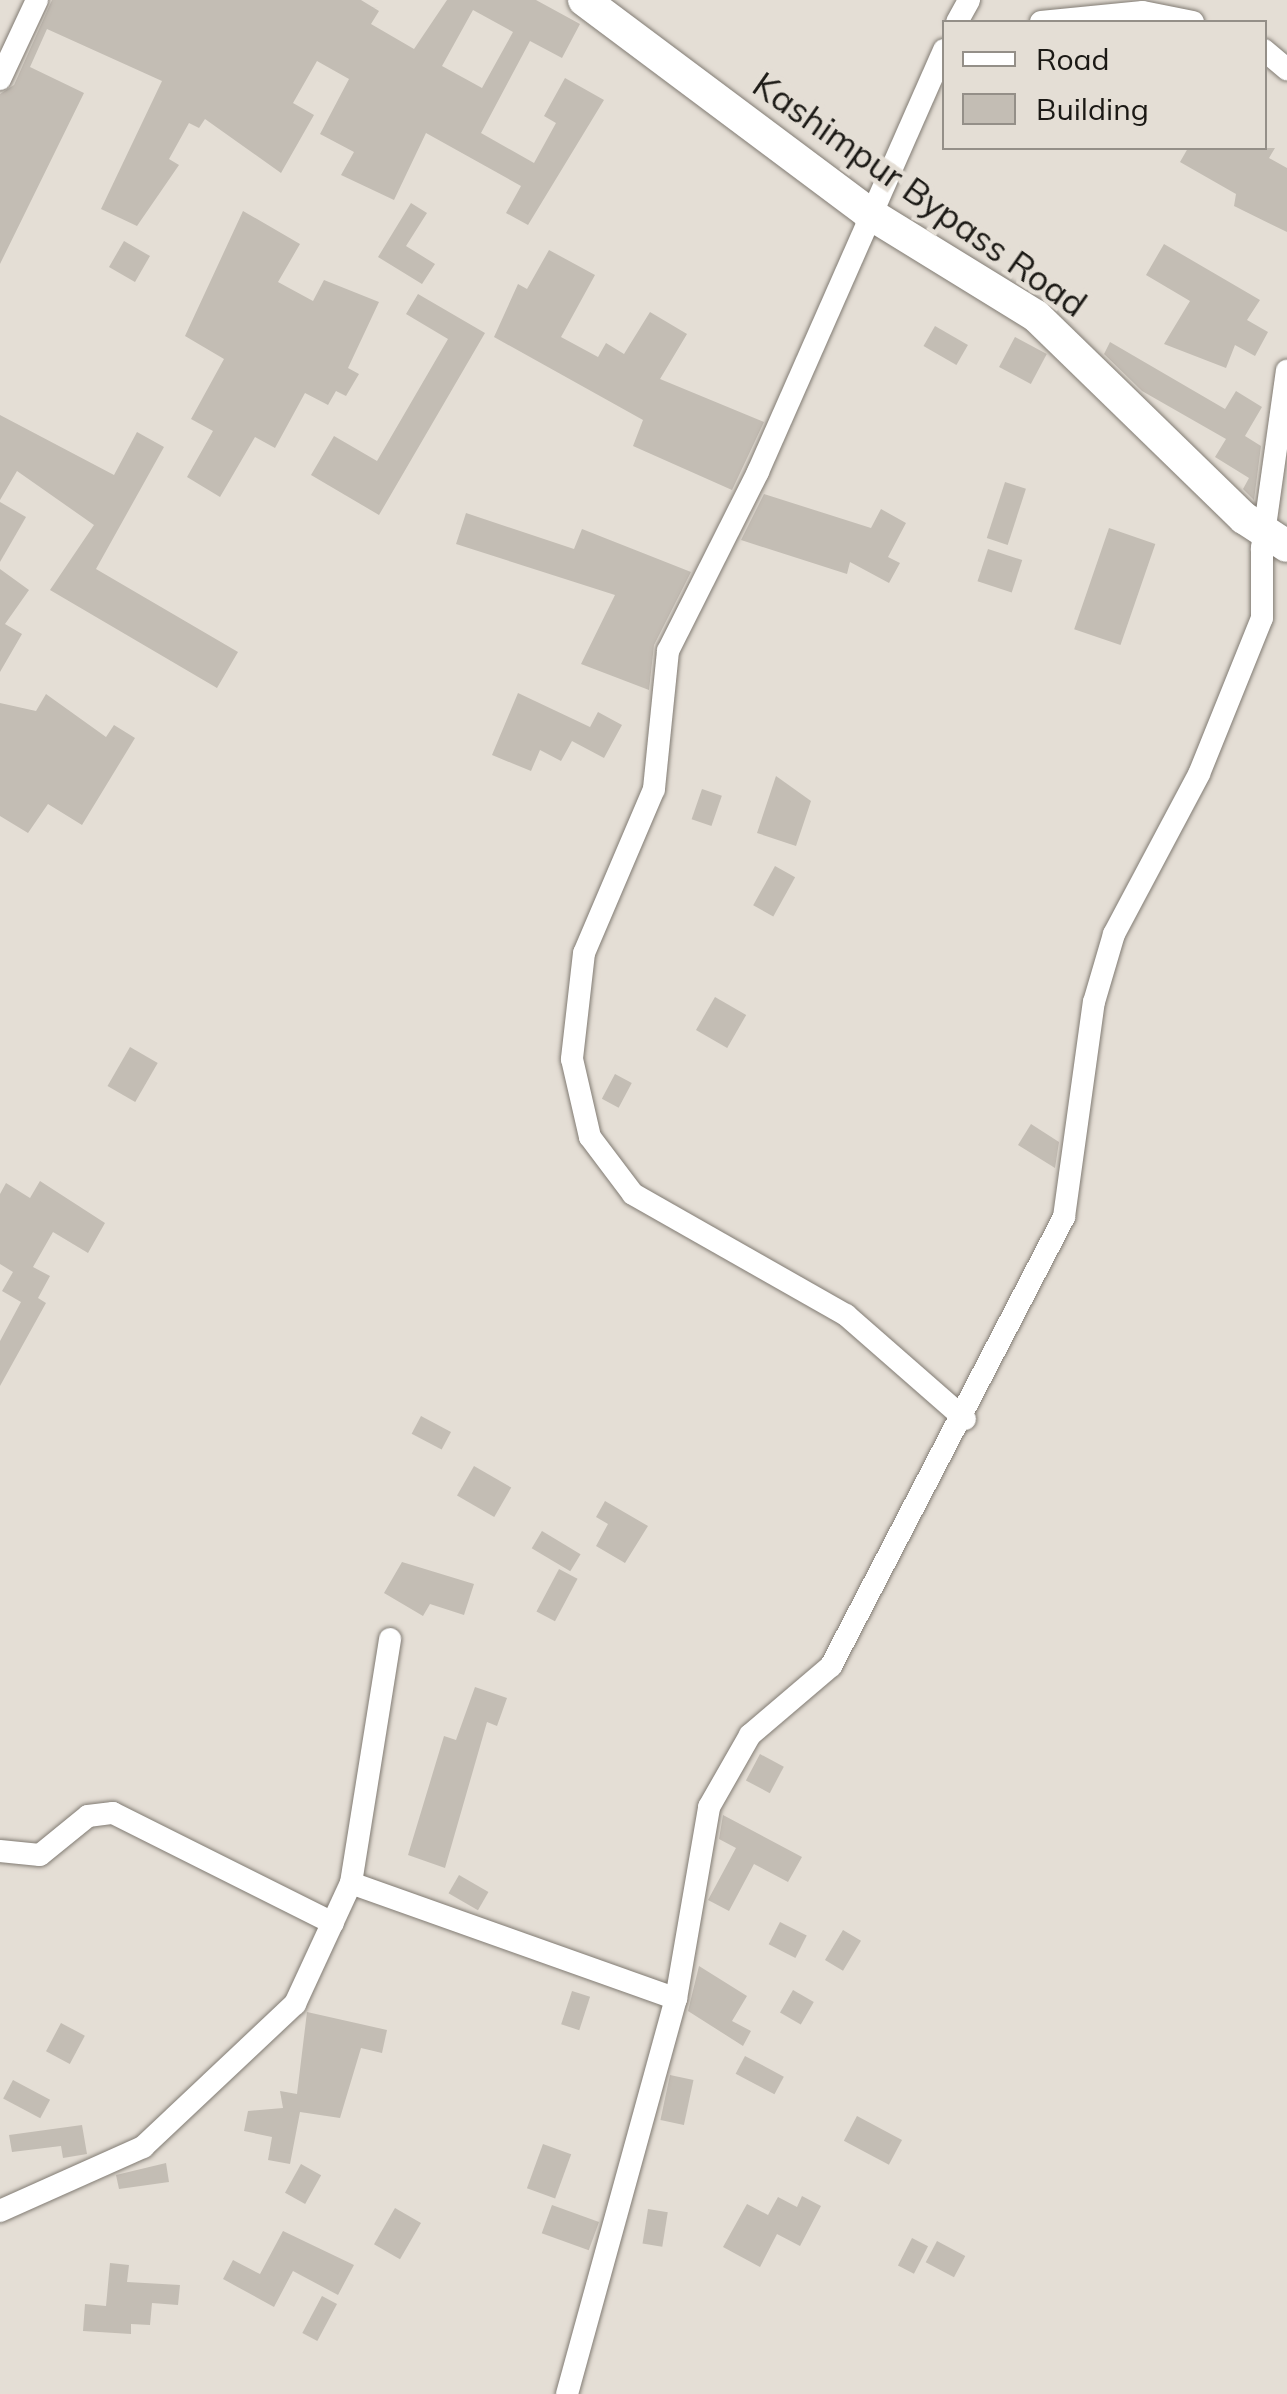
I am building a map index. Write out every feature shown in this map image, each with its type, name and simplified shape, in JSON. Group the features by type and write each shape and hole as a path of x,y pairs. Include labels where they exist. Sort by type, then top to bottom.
{"main road":[{"name":"Kashimpur Bypass Road","path":"584,0 867,212 1036,316 1275,540"}],"street":[{"path":"0,79 37,0"},
{"path":"1062,20 1144,12 1183,20"},
{"path":"1267,52 1287,69"},
{"path":"942,54 867,212 860,246 758,472 668,651 654,789 584,954 572,1060 590,1138 633,1194 846,1315 965,1419"},
{"path":"567,2394 676,1999 720,1785 750,1734 831,1666 965,1419 1064,1217 1094,1002 1114,934 1198,774 1262,618 1275,540 1287,371"},
{"path":"0,2212 143,2147 214,2088 295,2004 351,1882 390,1639"},
{"path":"0,1852 40,1855 88,1816 113,1813 333,1922"},
{"path":"351,1882 676,1999"}],"building":[{"path":"52,0 361,0 379,11 371,24 414,49 447,0 536,0 580,24 562,58 530,41 481,133 534,163 556,123 544,116 565,78 604,100 528,225 506,213 521,186 426,133 394,200 341,175 354,152 320,134 349,79 317,61 293,103 314,115 281,173 205,119 199,128 189,123 169,159 179,165 137,226 101,209 162,81 47,29 30,67 84,93 0,264 0,94 14,85","holes":["473,10 513,32 482,88 442,66"]},
{"path":"1275,148 1269,158 1287,168 1287,232 1234,206 1236,194 1180,162 1187,150"},
{"path":"411,203 427,213 406,246 435,264 422,284 378,257"},
{"path":"243,211 300,244 278,282 313,301 324,280 379,302 348,368 359,374 346,396 336,391 328,405 305,393 275,448 255,437 220,497 187,477 213,431 191,419 224,359 185,336"},
{"path":"124,241 150,256 135,282 109,267"},
{"path":"1164,244 1260,300 1247,320 1268,332 1255,356 1235,345 1226,368 1164,344 1190,301 1146,275"},
{"path":"549,250 595,275 561,337 598,357 606,343 624,354 650,312 687,334 660,379 764,422 732,490 633,446 643,420 494,337 518,284 527,289"},
{"path":"418,294 485,333 379,515 311,475 334,436 377,461 448,339 406,314"},
{"path":"935,326 968,345 956,365 924,346"},
{"path":"1015,337 1047,354 1031,384 999,367"},
{"path":"1110,342 1225,409 1236,391 1262,407 1245,436 1261,446 1254,500 1243,489 1249,478 1215,457 1226,439 1142,391 1104,354"},
{"path":"0,415 114,475 137,432 164,447 96,569 238,652 217,688 50,590 94,525 17,471 0,500"},
{"path":"1005,482 1026,489 1008,545 987,538"},
{"path":"764,494 871,528 881,509 906,523 888,557 900,563 889,583 850,562 847,574 741,540"},
{"path":"0,502 26,517 0,562"},
{"path":"466,513 574,549 582,529 691,572 654,645 649,690 581,664 615,595 456,544"},
{"path":"1109,528 1155,544 1120,645 1074,629"},
{"path":"988,549 1022,560 1012,592 977,581"},
{"path":"0,569 29,590 5,624 22,634 0,672"},
{"path":"518,693 590,727 598,712 622,725 604,758 572,741 561,761 540,750 531,771 492,755"},
{"path":"46,694 106,737 114,725 135,738 82,825 48,804 28,833 0,816 0,703 36,711"},
{"path":"776,776 811,801 796,846 757,833"},
{"path":"702,789 722,796 711,826 692,819"},
{"path":"775,866 795,877 773,917 753,905"},
{"path":"715,997 746,1015 727,1048 696,1030"},
{"path":"130,1047 158,1063 135,1102 108,1086"},
{"path":"615,1074 632,1083 619,1108 602,1099"},
{"path":"1031,1124 1059,1142 1055,1168 1018,1145"},
{"path":"40,1181 105,1223 88,1253 53,1232 33,1267 50,1276 38,1298 46,1303 0,1386 0,1341 21,1302 2,1291 13,1272 0,1264 0,1194 6,1183 30,1198"},
{"path":"421,1416 451,1432 442,1450 412,1434"},
{"path":"474,1466 511,1488 494,1517 457,1495"},
{"path":"605,1501 648,1526 625,1563 596,1546 608,1524 596,1517"},
{"path":"542,1531 581,1554 570,1571 532,1548"},
{"path":"402,1562 474,1584 464,1615 430,1604 423,1616 384,1593"},
{"path":"559,1569 578,1579 555,1621 536,1611"},
{"path":"475,1687 507,1698 497,1726 487,1722 445,1868 408,1855 444,1736 456,1740"},
{"path":"760,1754 784,1767 770,1793 746,1780"},
{"path":"723,1815 802,1857 788,1882 754,1864 729,1911 708,1900 736,1848 719,1839"},
{"path":"459,1875 488,1892 478,1910 448,1893"},
{"path":"780,1922 807,1936 795,1958 769,1944"},
{"path":"843,1930 861,1941 843,1971 825,1960"},
{"path":"699,1966 747,1996 732,2021 751,2031 743,2046 688,2011"},
{"path":"793,1990 814,2002 801,2025 780,2013"},
{"path":"572,1991 590,1997 579,2030 561,2024"},
{"path":"307,2012 387,2030 382,2053 361,2048 340,2118 300,2112 290,2164 268,2160 272,2137 244,2131 248,2111 283,2108 280,2091 297,2094"},
{"path":"61,2023 85,2036 70,2064 46,2051"},
{"path":"745,2056 784,2077 774,2094 736,2074"},
{"path":"670,2075 693,2080 684,2125 660,2120"},
{"path":"13,2080 50,2100 40,2118 3,2099"},
{"path":"857,2116 902,2140 889,2165 844,2141"},
{"path":"82,2125 87,2154 63,2158 61,2146 12,2152 9,2135"},
{"path":"543,2144 571,2154 555,2198 527,2188"},
{"path":"166,2163 169,2182 119,2189 116,2175"},
{"path":"301,2164 321,2175 305,2204 285,2193"},
{"path":"802,2196 821,2206 800,2246 777,2234 760,2267 723,2247 747,2204 768,2215 778,2197 797,2207"},
{"path":"552,2205 599,2222 589,2250 542,2233"},
{"path":"395,2208 421,2223 400,2259 374,2244"},
{"path":"648,2209 668,2212 662,2247 643,2244"},
{"path":"283,2231 354,2265 338,2295 293,2271 274,2307 223,2279 233,2260 260,2274"},
{"path":"912,2238 928,2246 914,2274 898,2266"},
{"path":"937,2241 965,2256 954,2277 926,2262"},
{"path":"110,2263 129,2265 127,2282 180,2285 178,2305 152,2303 150,2325 131,2324 131,2334 83,2331 85,2304 106,2306"},
{"path":"322,2296 337,2304 317,2341 302,2333"}]}
